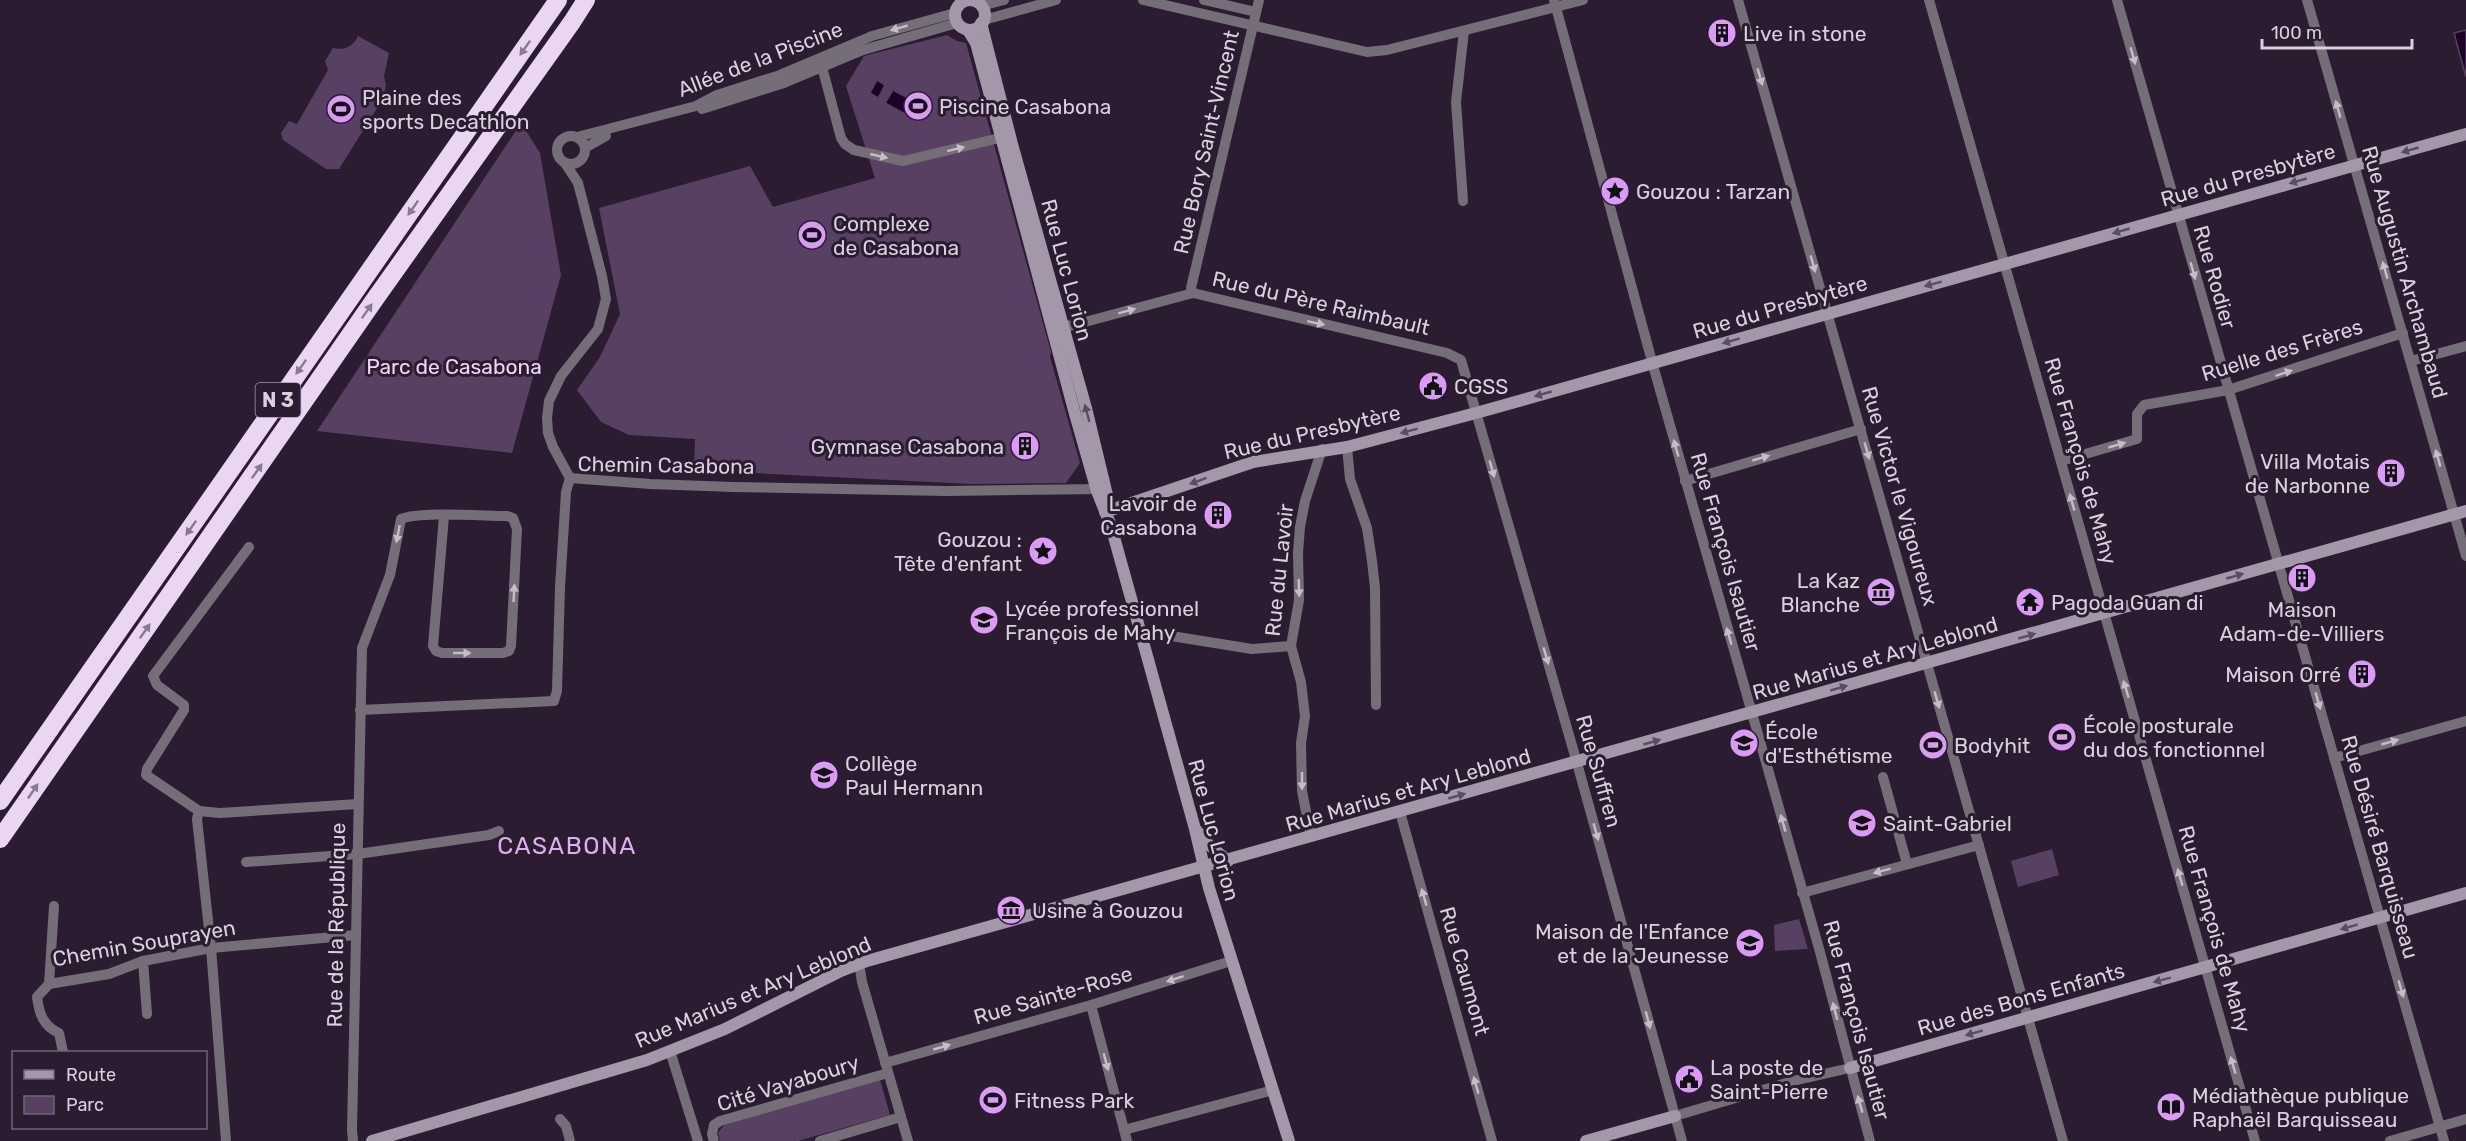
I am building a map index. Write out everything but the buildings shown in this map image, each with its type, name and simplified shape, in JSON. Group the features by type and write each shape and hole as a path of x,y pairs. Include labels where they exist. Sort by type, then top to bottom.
{"highway":[{"name":"N 3","path":"0,801 558,0"},
{"name":"N 3","path":"0,839 586,0"},
{"name":"N 3","path":"470,164 545,80 599,0"}],"street":[{"path":"1004,0 966,9 974,29 982,21 1056,0"},
{"path":"1143,0 1367,52 1387,50 1464,31 1555,4 1583,0"},
{"path":"1204,0 1256,12"},
{"name":"Rue Bory Saint-Vincent","path":"1193,293 1191,288 1259,0"},
{"name":"Rue Victor le Vigoureux","path":"1738,0 2063,1141"},
{"name":"Rue François de Mahy","path":"1929,0 2206,968 2253,1141"},
{"name":"Rue Rodier","path":"2117,0 2279,564"},
{"name":"Rue Augustin Archambaud","path":"2307,0 2411,361 2460,513 2466,556"},
{"name":"Rue François Isautier","path":"1555,4 1685,481 1752,713 1870,1141"},
{"name":"Rue Luc Lorion","path":"1101,489 1086,408 1005,136 975,43 966,9 984,11 982,21 1005,136 1075,414 1108,511 1196,829 1204,867 1288,1141"},
{"name":"Allée de la Piscine","path":"577,137 696,106 717,95 832,54 872,36 966,9"},
{"name":"Allée de la Piscine","path":"585,148 608,135 784,83 966,9"},
{"path":"1463,201 1456,102 1464,31"},
{"path":"832,54 822,67 842,138 845,144 854,150 903,161 1005,136"},
{"name":"Rue du Presbytère","path":"1108,511 1253,462 1322,449 1347,447 1476,413 1827,312 2466,134"},
{"path":"570,478 548,433 549,401 561,376 597,329 606,299 578,183 557,151 560,142 567,136 577,137 585,148 579,161 578,183"},
{"path":"566,162 570,164 579,161"},
{"name":"Rue du Père Raimbault","path":"1062,325 1070,326 1193,293 1447,353 1461,360 1476,413"},
{"path":"1050,316 1062,325"},
{"name":"Ruelle des Frères","path":"2061,461 2137,439 2137,414 2144,405 2228,390 2403,333"},
{"path":"2411,361 2466,346"},
{"name":"Rue Suffren","path":"1476,413 1577,763 1682,1141"},
{"path":"1685,481 1861,429"},
{"path":"1347,447 1350,478 1367,528 1372,561 1375,588 1376,705"},
{"name":"Rue du Lavoir","path":"1311,837 1302,791 1301,743 1305,716 1301,682 1291,646 1299,600 1300,527 1305,501 1322,449"},
{"name":"Chemin Casabona","path":"360,710 554,701 557,691 566,492 570,478 733,487 933,491 1101,489"},
{"path":"1101,489 1132,504"},
{"name":"Rue Marius et Ary Leblond","path":"372,1141 554,1089 670,1051 725,1029 859,963 2460,513"},
{"name":"Rue de la République","path":"354,1141 352,1130 362,648 390,575 401,519 409,516 444,516"},
{"path":"444,516 507,516 513,518 517,523 509,651 503,653 442,653 436,651 433,646 444,516"},
{"path":"249,547 153,676 157,685 184,705 184,710 147,769 146,775 199,811 220,813 358,804"},
{"name":"Rue Désiré Barquisseau","path":"2279,564 2444,1141"},
{"path":"1140,631 1252,650 1291,646"},
{"path":"2334,758 2466,721"},
{"path":"1883,777 1907,864"},
{"path":"199,811 197,819 211,948 226,1141"},
{"name":"Rue Caumont","path":"1400,812 1492,1141"},
{"path":"1196,829 1209,845 1228,861"},
{"path":"246,861 358,854 499,831"},
{"path":"1802,893 1979,845"},
{"name":"Rue des Bons Enfants","path":"1586,1141 2466,893"},
{"name":"Chemin Souprayen","path":"54,906 49,984 109,974 143,961 211,948 356,935"},
{"path":"143,961 147,1014"},
{"name":"Rue Sainte-Rose","path":"887,1068 1231,961"},
{"path":"859,963 862,982 908,1141"},
{"path":"49,984 37,998 39,1011 46,1025 59,1033 63,1051"},
{"path":"1091,1005 1126,1136 1273,1090"},
{"path":"670,1051 698,1141"},
{"name":"Cité Vayaboury","path":"714,1141 712,1134 714,1125 720,1120 887,1068"},
{"path":"820,1141 901,1117"},
{"path":"560,1119 566,1126 570,1141"},
{"path":"2390,1141 2466,1119"}],"green space":[{"name":"Complexe de Casabona","path":"947,35 966,43 1051,352 1050,357 1080,463 1066,483 971,484 694,470 695,439 629,435 601,422 577,390 600,357 620,314 599,208 750,166 773,207 875,178 846,86 864,56"},
{"name":"Plaine des sports Decathlon","path":"358,36 389,53 384,76 386,85 384,97 339,169 326,169 283,140 281,133 289,121 297,124 328,70 325,61 333,48 348,47"},
{"name":"Parc de Casabona","path":"521,123 540,153 561,275 512,453 317,431"},
{"path":"2052,849 2059,875 2018,887 2011,861"},
{"path":"1799,919 1808,949 1775,951 1774,925"},
{"path":"880,1080 890,1115 798,1141 720,1141 718,1133 724,1125"}],"shaded area":[{"path":"2466,30 2466,77 2454,33"},
{"path":"877,80 885,85 878,98 870,93"},
{"path":"893,90 926,108 918,121 885,103"}],"place":[{"name":"Live in stone","path":"1722,33"},
{"name":"Piscine Casabona","path":"918,106"},
{"name":"Plaine des sports Decathlon","path":"341,109"},
{"name":"Gouzou : Tarzan","path":"1615,191"},
{"name":"Complexe de Casabona","path":"812,235"},
{"name":"CGSS","path":"1433,386"},
{"name":"Gymnase Casabona","path":"1025,446"},
{"name":"Villa Motais de Narbonne","path":"2391,473"},
{"name":"Lavoir de Casabona","path":"1218,515"},
{"name":"Gouzou : Tête d'enfant","path":"1043,551"},
{"name":"Maison Adam-de-Villiers","path":"2302,578"},
{"name":"La Kaz Blanche","path":"1881,592"},
{"name":"Pagoda Guan di","path":"2030,602"},
{"name":"Lycée professionnel François de Mahy","path":"984,620"},
{"name":"Maison Orré","path":"2362,674"},
{"name":"École posturale du dos fonctionnel","path":"2062,737"},
{"name":"École d'Esthétisme","path":"1744,743"},
{"name":"Bodyhit","path":"1933,745"},
{"name":"Collège Paul Hermann","path":"824,775"},
{"name":"Saint-Gabriel","path":"1862,823"},
{"name":"Usine à Gouzou","path":"1011,910"},
{"name":"Maison de l'Enfance et de la Jeunesse","path":"1750,943"},
{"name":"La poste de Saint-Pierre","path":"1689,1079"},
{"name":"Fitness Park","path":"993,1100"},
{"name":"Médiathèque publique Raphaël Barquisseau","path":"2171,1107"}],"district":[{"name":"CASABONA","path":"567,846"}]}
